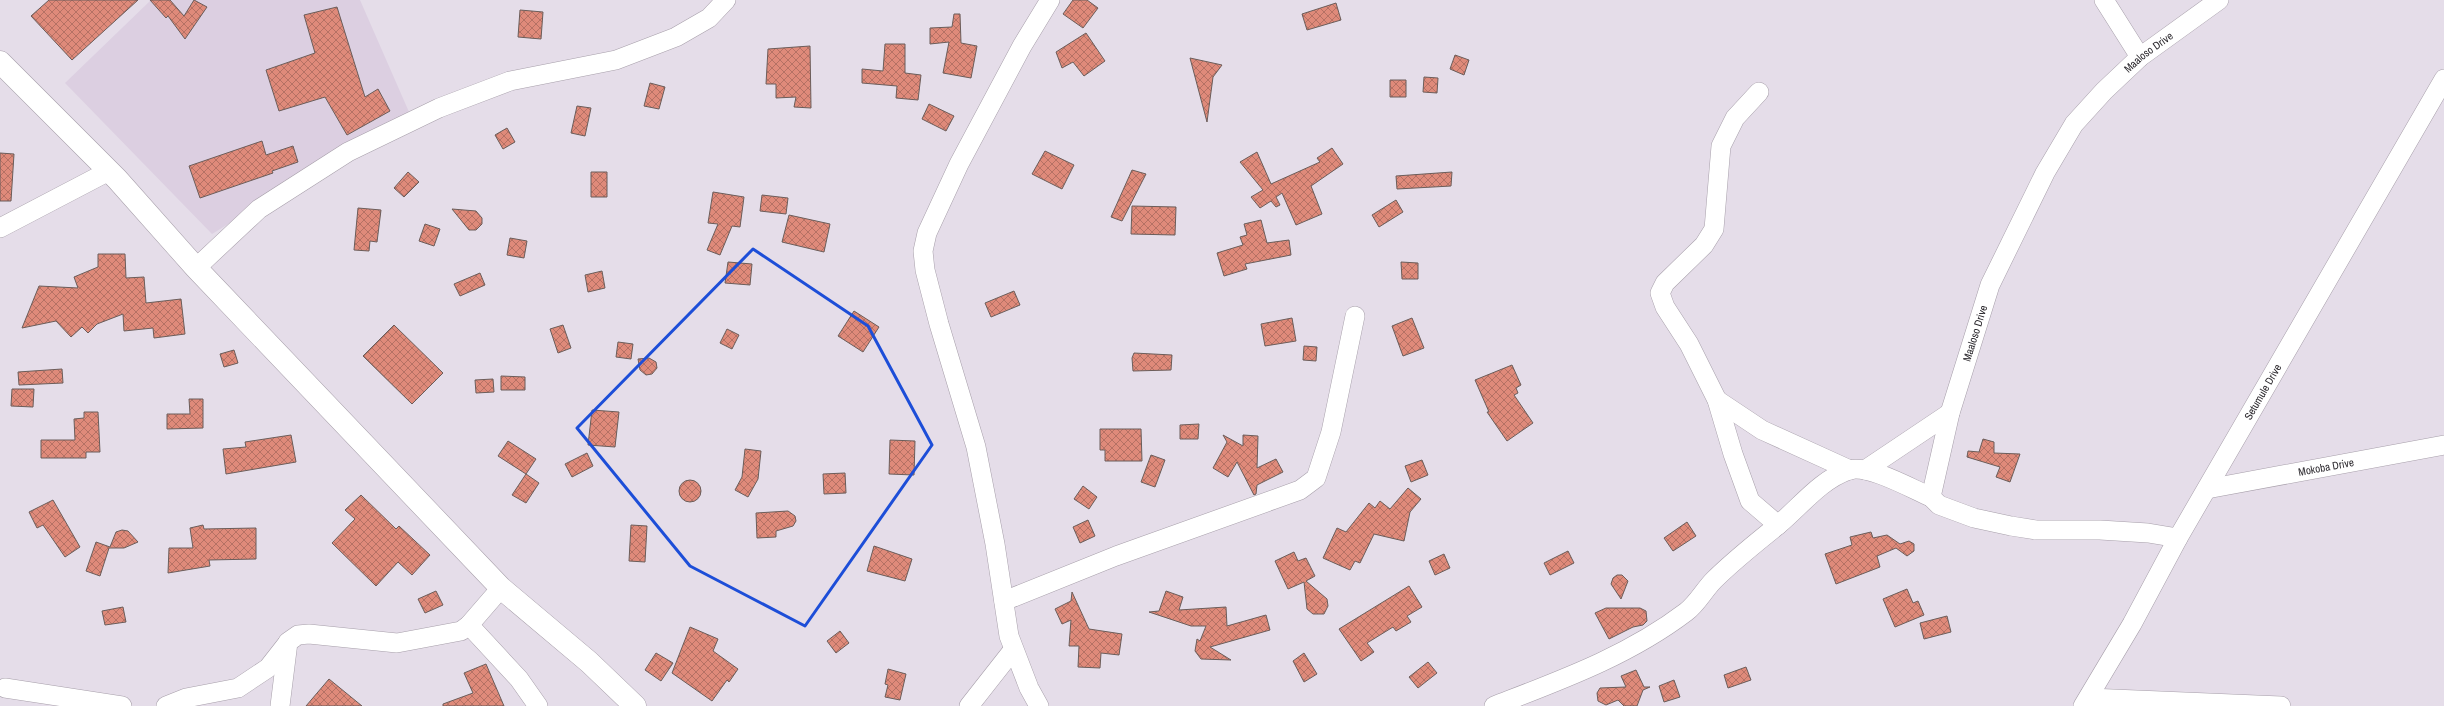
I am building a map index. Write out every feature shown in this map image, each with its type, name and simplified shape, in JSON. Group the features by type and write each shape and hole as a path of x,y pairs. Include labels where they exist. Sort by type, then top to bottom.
{"main road":[{"path":"0,62 109,171 196,268 501,588 589,662 635,706"}],"street":[{"path":"196,268 259,209 348,152 439,108 510,81 616,60 676,38 709,18 726,0"},
{"path":"1039,706 1013,650 976,447 938,324 925,270 923,251 927,233 959,164 1022,46 1050,0"},
{"path":"2104,0 2140,58"},
{"name":"Maaloso Drive","path":"1931,497 1950,413 1990,285 2045,173 2074,124 2140,58 2219,0"},
{"name":"Setumule Drive","path":"2086,702 2132,624 2178,538 2444,79"},
{"path":"1759,92 1734,118 1721,146 1714,229 1704,245 1665,282 1660,292 1665,307 1688,344 1717,400 1733,454 1750,501 1778,525"},
{"path":"0,228 109,171"},
{"path":"1004,601 1116,556 1300,490 1316,478 1331,432 1355,316"},
{"path":"1717,400 1762,430 1858,470 1931,497 1939,506 1974,518 2036,530 2100,530 2140,532 2178,538"},
{"path":"1494,706 1587,669 1648,638 1687,611 1713,581 1742,553 1778,525 1826,482 1858,470 1950,413"},
{"name":"Mokoba Drive","path":"2207,489 2444,445"},
{"path":"166,706 186,698 238,688 268,668 288,642 298,635 309,634 397,643 461,631 469,625 501,588"},
{"path":"469,625 519,679 538,706"},
{"path":"280,706 288,642"},
{"path":"969,706 1013,650"},
{"path":"5,688 122,706"},
{"path":"2086,702 2281,706"}],"highlighted area":[{"path":"753,249 868,326 932,445 805,626 690,566 577,428"}],"shaded area":[{"path":"151,0 360,0 409,112 212,234 65,83"}],"building":[{"path":"49,0 138,0 72,60 31,16"},
{"path":"150,0 170,0 184,16 194,0 207,7 185,39 168,16 166,18"},
{"path":"1073,0 1087,0 1098,8 1083,28 1063,14"},
{"path":"1336,3 1341,20 1307,30 1302,14"},
{"path":"337,7 365,97 378,89 390,111 347,135 325,97 279,111 266,70 315,53 304,15"},
{"path":"520,10 543,12 541,39 518,37"},
{"path":"954,14 960,14 961,43 977,46 971,78 943,73 949,42 930,44 930,28 952,27"},
{"path":"1086,33 1105,61 1084,76 1073,62 1062,68 1056,52"},
{"path":"885,44 905,44 905,73 921,75 918,100 896,98 897,86 862,83 862,69 883,71"},
{"path":"810,46 811,108 794,107 796,97 776,98 776,84 766,84 768,49"},
{"path":"1455,55 1469,60 1464,75 1450,69"},
{"path":"1190,58 1222,65 1213,77 1207,122"},
{"path":"1424,77 1438,78 1437,93 1423,92"},
{"path":"1390,80 1406,80 1406,97 1390,97"},
{"path":"650,83 665,87 659,109 644,106"},
{"path":"929,104 954,116 946,131 922,119"},
{"path":"577,106 591,108 585,136 571,133"},
{"path":"507,128 515,142 503,149 495,135"},
{"path":"262,141 266,155 293,146 298,162 272,171 273,173 200,198 189,166"},
{"path":"1332,148 1343,164 1311,186 1322,214 1296,225 1282,193 1276,197 1280,205 1276,207 1271,201 1260,208 1251,197 1263,190 1240,162 1257,152 1271,184 1320,162 1317,158"},
{"path":"1045,151 1074,165 1062,189 1032,174"},
{"path":"0,153 14,154 11,201 0,201"},
{"path":"1132,170 1146,174 1122,221 1111,217"},
{"path":"408,172 419,182 404,197 394,188"},
{"path":"591,172 607,172 607,197 591,197"},
{"path":"1452,172 1451,186 1397,189 1396,176"},
{"path":"713,192 744,197 740,227 732,226 720,255 707,250 718,224 708,223"},
{"path":"762,195 788,198 786,214 760,211"},
{"path":"1396,200 1403,212 1379,227 1372,215"},
{"path":"1132,206 1176,207 1175,235 1131,234"},
{"path":"358,208 381,210 377,242 370,241 369,251 354,250"},
{"path":"452,209 476,211 482,218 482,224 476,230 469,230"},
{"path":"789,215 830,224 824,252 782,242"},
{"path":"1261,220 1267,243 1289,240 1291,255 1245,264 1247,269 1224,276 1217,253 1243,245 1240,237 1247,235 1244,224"},
{"path":"425,224 440,229 434,246 419,241"},
{"path":"510,238 527,241 524,258 507,255"},
{"path":"98,254 125,254 126,278 144,277 146,303 181,299 185,334 154,338 153,328 124,331 123,314 97,324 88,333 82,327 71,337 56,321 22,328 39,286 78,288 74,277 98,267"},
{"path":"728,262 752,264 750,285 725,283"},
{"path":"1401,262 1418,263 1418,279 1402,279"},
{"path":"602,271 605,288 588,292 585,275"},
{"path":"480,273 485,285 460,296 454,284"},
{"path":"1014,291 1020,305 991,317 985,303"},
{"path":"854,311 879,327 863,352 838,336"},
{"path":"1292,318 1296,341 1265,346 1261,324"},
{"path":"1412,318 1424,348 1403,356 1392,326"},
{"path":"394,325 443,373 412,404 363,356"},
{"path":"563,325 571,348 558,353 550,329"},
{"path":"727,329 739,335 732,349 720,343"},
{"path":"618,342 633,344 631,359 616,357"},
{"path":"1304,346 1317,347 1316,361 1303,360"},
{"path":"234,350 238,363 224,367 220,354"},
{"path":"1134,353 1172,355 1171,370 1133,371 1132,358"},
{"path":"649,358 656,362 657,368 652,374 646,375 640,370 638,359"},
{"path":"1512,365 1521,385 1516,388 1518,393 1514,395 1533,423 1507,441 1487,412 1489,412 1475,380"},
{"path":"62,369 63,383 19,385 18,372"},
{"path":"501,376 525,377 525,390 501,390"},
{"path":"493,379 494,392 476,393 475,380"},
{"path":"12,389 34,389 33,407 11,406"},
{"path":"189,399 203,399 203,428 167,429 167,414 190,414"},
{"path":"592,410 619,412 615,447 588,445"},
{"path":"84,412 98,412 100,452 86,452 86,458 41,458 41,440 75,440 74,419 84,418"},
{"path":"1199,424 1198,439 1180,439 1180,425"},
{"path":"1100,429 1141,429 1142,461 1105,461 1105,450 1100,450"},
{"path":"291,435 296,462 226,474 223,449 246,447 245,442"},
{"path":"1223,435 1243,446 1243,435 1258,436 1257,468 1276,459 1283,472 1257,485 1256,494 1254,495 1237,462 1228,477 1213,468 1227,442"},
{"path":"1983,439 1994,442 1994,453 2020,454 2010,482 1996,477 2000,467 1967,457 1968,451 1979,452"},
{"path":"890,440 915,441 914,475 889,474"},
{"path":"508,441 536,459 526,474 498,456"},
{"path":"745,449 761,451 758,479 748,497 735,490 742,477"},
{"path":"587,453 593,466 572,477 565,464"},
{"path":"1151,455 1165,460 1155,487 1141,482"},
{"path":"1422,460 1428,475 1411,482 1405,466"},
{"path":"845,473 846,493 824,494 823,474"},
{"path":"526,474 539,483 526,503 512,495"},
{"path":"690,480 698,483 701,491 698,499 690,502 682,499 679,491 682,483"},
{"path":"1083,486 1097,497 1089,509 1074,499"},
{"path":"1408,488 1421,499 1410,512 1404,541 1374,534 1360,563 1355,561 1350,570 1323,558 1337,528 1346,532 1369,503 1375,508 1380,501 1390,509"},
{"path":"361,495 396,529 399,526 430,555 412,575 398,562 376,586 332,543 355,519 345,510"},
{"path":"53,500 80,547 65,557 43,525 37,528 29,512"},
{"path":"788,511 795,516 796,521 793,526 776,531 776,537 757,538 756,513"},
{"path":"1088,520 1095,536 1080,543 1073,527"},
{"path":"1687,522 1696,536 1673,551 1664,538"},
{"path":"203,525 204,529 256,528 256,559 209,560 210,566 168,573 169,548 193,548 190,528"},
{"path":"631,525 647,526 645,562 629,561"},
{"path":"122,530 128,531 138,542 124,548 109,548 100,576 86,571 96,542 110,547 116,532"},
{"path":"1871,532 1873,538 1887,535 1900,544 1909,541 1914,544 1914,551 1907,556 1896,548 1877,556 1880,567 1836,584 1825,554 1852,545 1850,537"},
{"path":"874,546 912,559 905,581 867,571"},
{"path":"1568,551 1574,563 1550,575 1544,563"},
{"path":"1294,552 1298,561 1306,558 1315,576 1306,581 1327,599 1328,606 1324,614 1313,614 1307,609 1304,582 1288,589 1275,561"},
{"path":"1444,554 1450,568 1435,575 1429,561"},
{"path":"1617,575 1622,575 1628,581 1621,599 1611,584 1613,578"},
{"path":"1409,586 1422,607 1407,616 1411,622 1396,631 1393,627 1367,643 1374,652 1361,661 1339,629"},
{"path":"1907,589 1913,603 1918,601 1924,615 1895,627 1883,599"},
{"path":"436,591 443,605 425,613 418,599"},
{"path":"1166,591 1183,597 1179,610 1226,607 1227,626 1266,615 1270,630 1210,647 1231,660 1201,659 1195,651 1197,639 1200,641 1206,626 1191,626 1149,612 1159,611"},
{"path":"1072,592 1089,629 1122,634 1119,655 1101,653 1100,668 1078,667 1079,646 1069,646 1071,620 1062,624 1055,609 1071,601"},
{"path":"123,607 126,622 105,625 102,611"},
{"path":"1606,608 1640,608 1646,611 1647,621 1643,625 1633,627 1609,639 1595,613"},
{"path":"1947,616 1951,632 1924,639 1920,623"},
{"path":"690,627 718,639 713,651 738,669 729,682 727,680 712,701 672,673"},
{"path":"840,631 849,643 836,653 827,641"},
{"path":"656,653 673,663 661,681 645,670"},
{"path":"1304,653 1317,674 1304,682 1293,661"},
{"path":"1428,662 1437,673 1418,688 1409,677"},
{"path":"486,664 504,706 443,706 443,704 473,693 464,673"},
{"path":"1746,667 1751,680 1728,688 1724,675"},
{"path":"888,669 906,674 900,700 885,697 888,685 885,684"},
{"path":"1636,670 1644,687 1650,687 1643,690 1637,706 1624,706 1618,700 1606,705 1598,701 1597,693 1600,688 1626,687 1621,676"},
{"path":"329,679 362,706 306,706"},
{"path":"1674,680 1680,697 1664,702 1659,686"}]}
